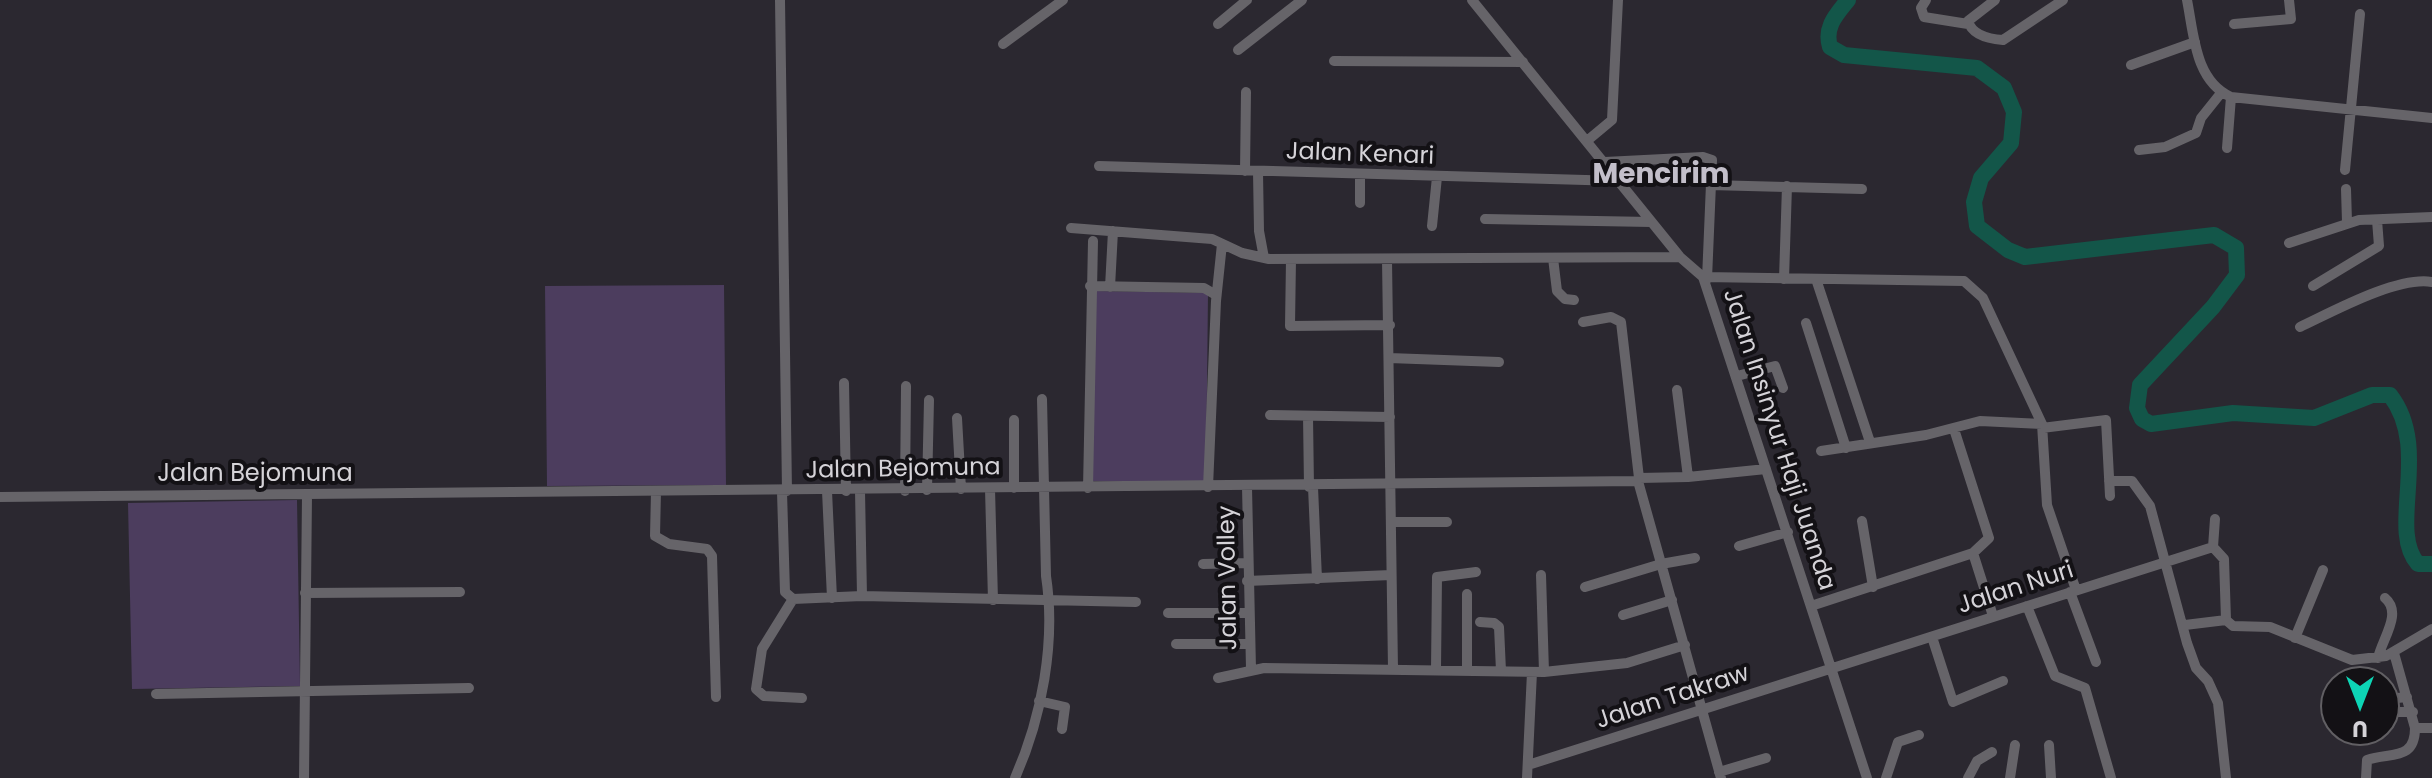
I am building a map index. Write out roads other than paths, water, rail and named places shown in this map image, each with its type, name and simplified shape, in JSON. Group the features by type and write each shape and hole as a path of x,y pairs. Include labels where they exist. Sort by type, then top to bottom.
{"street":[{"path":"780,0 785,592 793,599 862,596 1136,602"},
{"path":"1003,44 1063,0"},
{"path":"1218,24 1247,0"},
{"path":"1238,50 1302,0"},
{"name":"Jalan Insinyur Haji Juanda","path":"1472,0 1680,257 1705,278 1867,778"},
{"path":"1588,140 1612,120 1618,0"},
{"path":"1926,0 1921,8 1924,17 1968,24 1979,34 2003,40 2063,0"},
{"path":"1968,24 1995,0"},
{"path":"2187,0 2206,79 2226,95 2432,118"},
{"path":"2234,24 2291,19 2289,0"},
{"path":"2345,170 2360,14"},
{"path":"2131,65 2195,42"},
{"path":"1334,61 1523,62"},
{"path":"1245,171 1246,92"},
{"path":"2226,95 2227,148"},
{"path":"2139,150 2165,147 2196,133 2201,118 2226,95"},
{"path":"1605,162 1708,158 1713,166 1705,278 1964,281 1983,298 2042,426 2047,505 2096,662"},
{"name":"Jalan Kenari","path":"1099,166 1620,181"},
{"path":"1258,172 1259,231 1264,258"},
{"path":"1360,174 1360,203"},
{"path":"1432,226 1437,177"},
{"path":"1710,185 1862,189"},
{"path":"1784,279 1787,186"},
{"path":"2346,189 2347,222"},
{"path":"2289,243 2347,222 2432,217"},
{"path":"1485,219 1651,222"},
{"path":"2313,286 2379,246 2377,220"},
{"path":"1071,228 1212,239 1264,258 1680,257"},
{"path":"1110,287 1113,231"},
{"path":"1088,488 1093,241"},
{"path":"1208,487 1216,295 1222,244"},
{"path":"1553,258 1557,291 1574,300"},
{"path":"1291,259 1290,326 1390,325"},
{"path":"1387,260 1393,669"},
{"path":"1816,279 1870,442"},
{"path":"2300,327 2378,292 2415,281 2432,282"},
{"path":"1090,286 1204,288 1216,295"},
{"path":"1583,322 1611,317 1621,322 1638,480 1720,775 1766,758"},
{"path":"1806,323 1846,448"},
{"path":"1389,358 1499,362"},
{"path":"1737,376 1775,366 1783,388"},
{"path":"844,383 846,491"},
{"path":"905,491 906,386"},
{"path":"1677,390 1688,477"},
{"path":"1015,778 1045,676 1050,602 1043,489 1042,399"},
{"path":"927,490 929,400"},
{"path":"1270,415 1390,417"},
{"path":"1308,416 1317,579"},
{"path":"957,418 961,489"},
{"path":"1014,420 1014,488"},
{"path":"1821,451 1954,429 1980,421 2042,426 2106,420 2110,496"},
{"path":"1811,606 1973,553 1989,538 1954,429"},
{"name":"Jalan Bejomuna","path":"0,497 1311,487 1638,480 1766,469"},
{"path":"2109,481 2132,481 2139,494 2148,501 2196,668 2208,681 2218,703 2226,778"},
{"name":"Jalan Volley","path":"1247,487 1247,613 1251,669"},
{"path":"990,489 993,600"},
{"path":"656,491 653,527 658,540 701,547 712,556 716,697"},
{"path":"827,491 832,598"},
{"path":"860,491 862,596"},
{"path":"304,778 307,495"},
{"path":"2215,519 2213,547 2224,559 2226,620 2233,626 2270,627 2352,660 2394,653 2432,629"},
{"path":"1862,521 1873,587"},
{"path":"1392,522 1447,522"},
{"path":"1739,546 1788,532"},
{"name":"Jalan Nuri","path":"1831,668 2073,591 2092,589 2213,547"},
{"path":"1973,553 1993,616"},
{"path":"1585,587 1661,564 1695,558"},
{"path":"1203,564 1246,563"},
{"path":"2295,638 2323,570"},
{"path":"1436,669 1437,577 1476,572"},
{"path":"1247,581 1391,575"},
{"path":"1527,778 1538,672 1541,575"},
{"path":"305,593 460,592"},
{"path":"1467,594 1467,670"},
{"path":"2378,658 2394,612 2392,604 2385,598"},
{"path":"793,599 762,649 756,689 764,696 802,698"},
{"path":"1623,615 1672,600"},
{"path":"2027,606 2055,676 2085,688 2111,778"},
{"path":"1168,613 1247,613"},
{"path":"2185,625 2226,620"},
{"path":"1480,622 1494,623 1499,627 1501,671"},
{"path":"1932,637 1953,702 2003,681"},
{"path":"1176,644 1249,644"},
{"path":"1218,678 1251,669 1538,672 1627,663 1685,645"},
{"path":"2366,778 2367,760 2409,750 2415,742 2413,712 2394,653"},
{"name":"Jalan Takraw","path":"1528,765 1831,668"},
{"path":"156,694 469,688"},
{"path":"2400,698 2407,697"},
{"path":"1039,701 1065,707 1062,729"},
{"path":"2400,712 2413,712"},
{"path":"2415,728 2432,728"},
{"path":"1886,778 1898,742 1919,735"},
{"path":"2010,778 2015,745"},
{"path":"2049,745 2051,778"},
{"path":"1968,778 1977,761 1992,752"}],"waterway":[{"path":"1848,0 1832,22 1829,33 1830,47 1844,55 1977,68 2004,88 2014,112 2011,143 1981,178 1974,202 1977,226 2008,250 2025,257 2214,235 2236,248 2237,275 2213,307 2140,385 2137,408 2142,419 2151,424 2233,413 2314,418 2372,395 2390,395 2402,416 2408,439 2406,530 2410,549 2418,564 2432,564"}],"district":[{"name":"Mencirim","path":"1661,176"}]}
